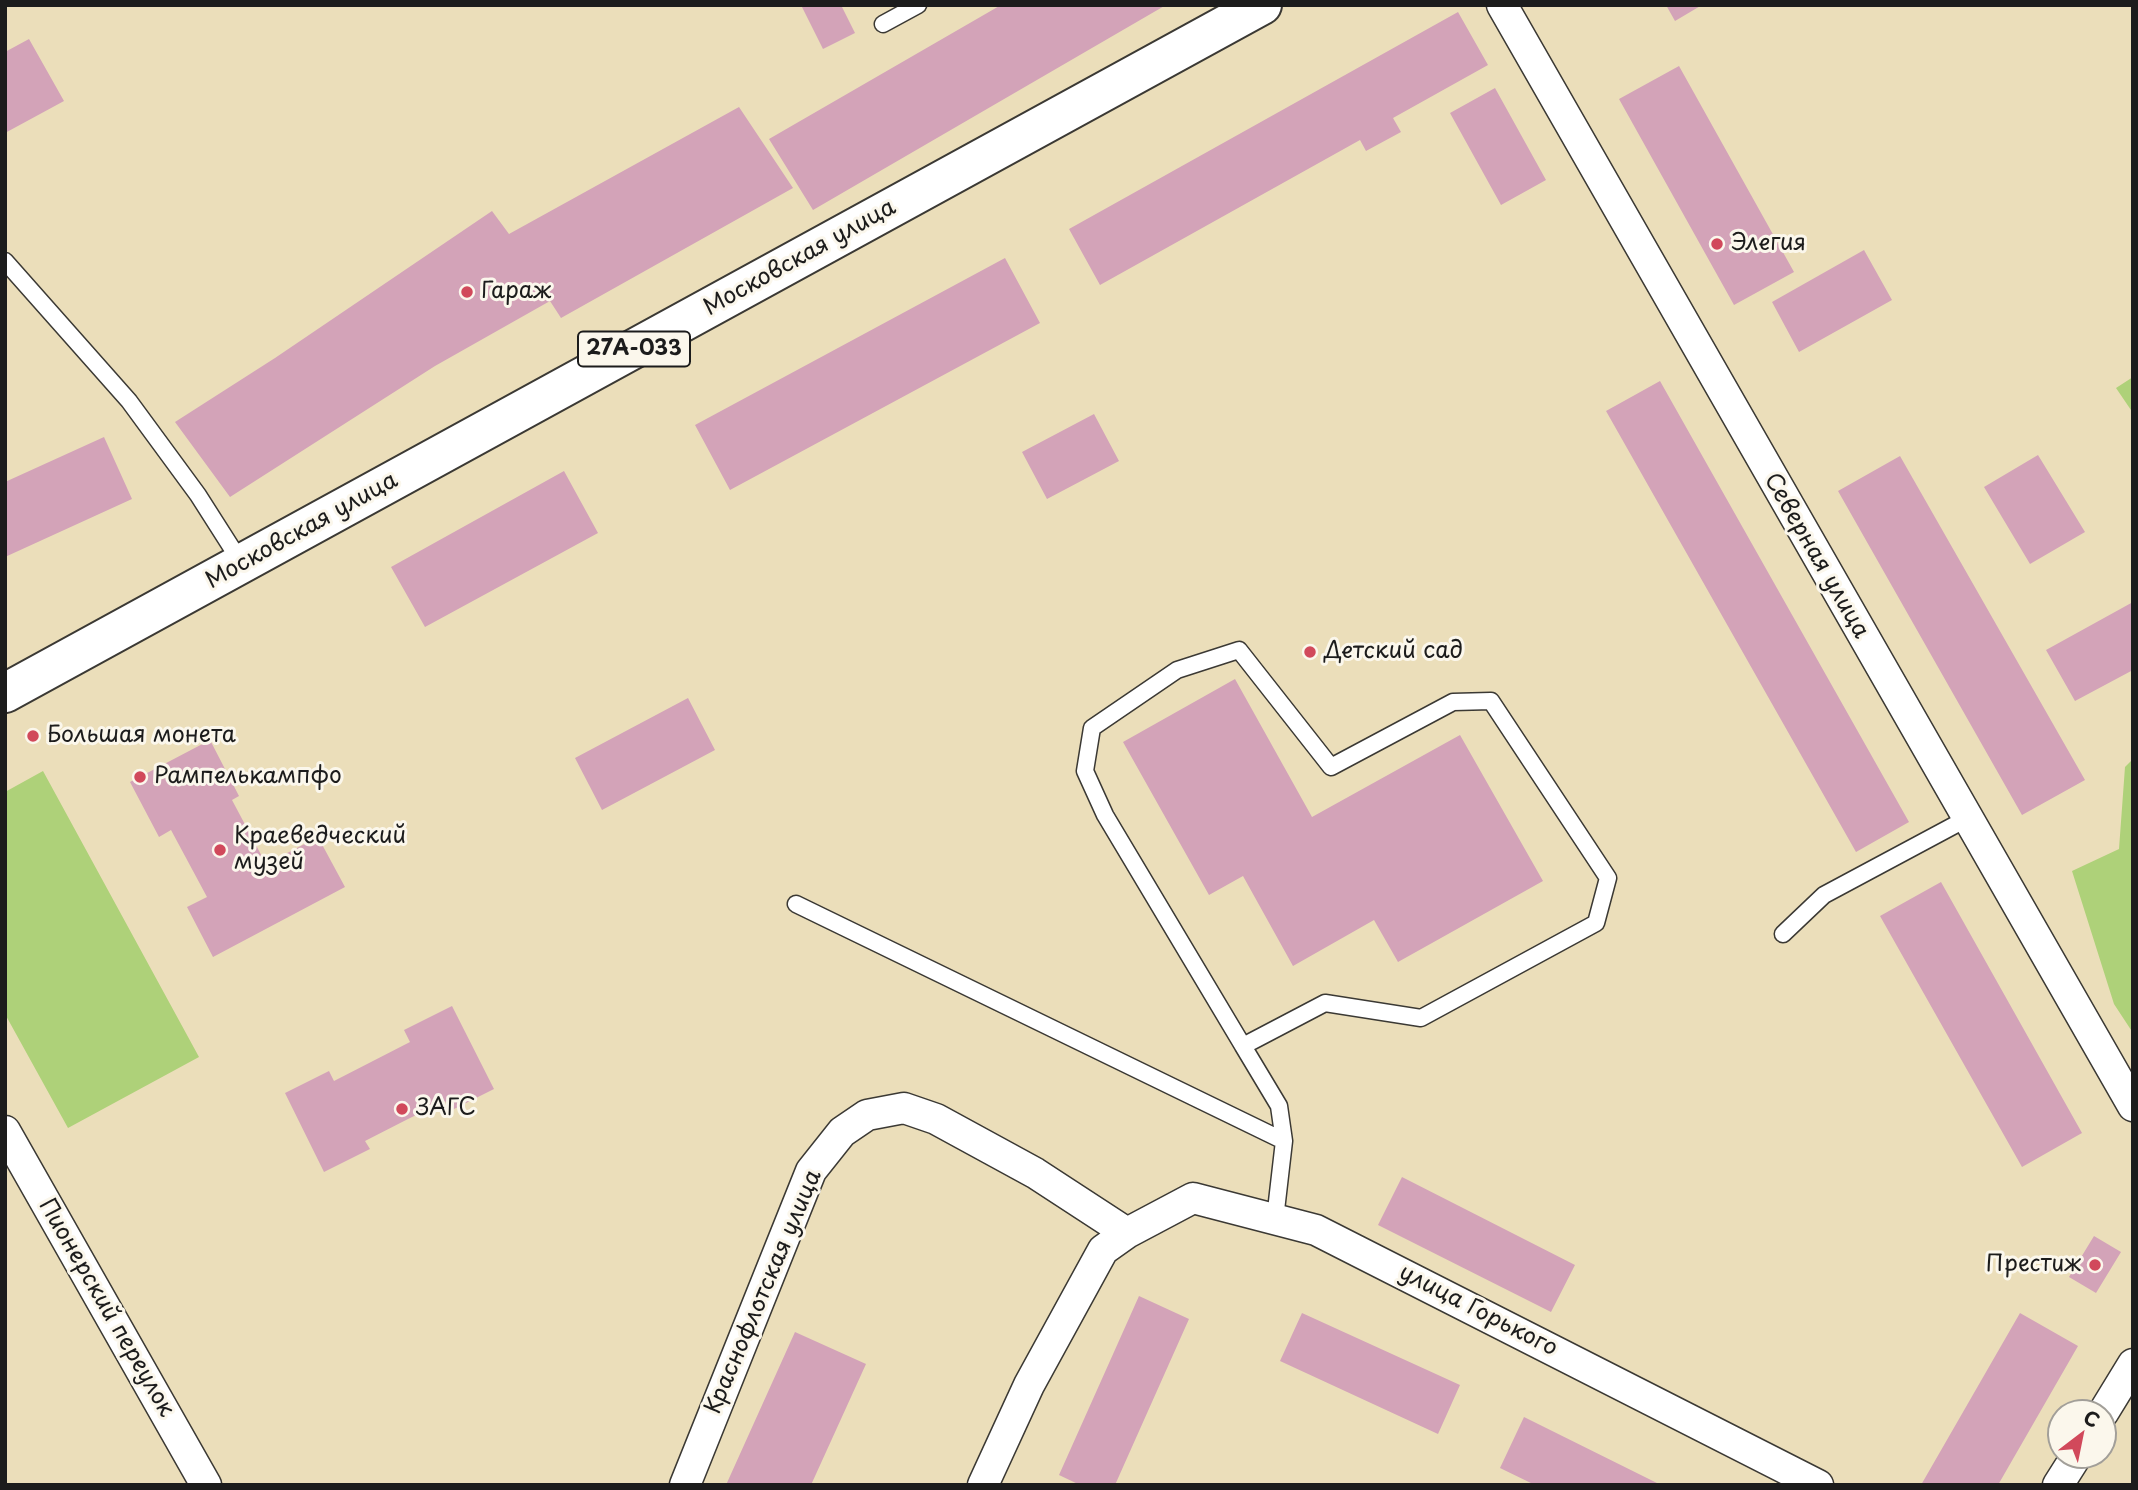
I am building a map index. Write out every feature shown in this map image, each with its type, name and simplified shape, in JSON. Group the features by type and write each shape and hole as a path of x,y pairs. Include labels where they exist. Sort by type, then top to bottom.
{"main road":[{"name":"Московская улица","path":"5,693 1262,5"}],"street":[{"name":"Северная улица","path":"1502,5 2133,1106"},
{"name":"Краснофлотская улица","path":"685,1485 811,1171 842,1132 867,1115 904,1108 936,1119 1035,1173 1127,1233"},
{"name":"Пионерский переулок","path":"5,1131 206,1485"},
{"name":"улица Горького","path":"1127,1233 1193,1198 1316,1230 1410,1275 1818,1485"},
{"path":"983,1485 1029,1385 1103,1250 1127,1233"},
{"path":"2112,1399 2133,1364"},
{"path":"2059,1485 2069,1469"}],"lane":[{"path":"883,24 918,5"},
{"path":"5,261 129,401 198,495 242,564"},
{"path":"1243,1046 1325,1003 1420,1018 1596,923 1608,878 1491,701 1453,702 1331,767 1239,650 1177,670 1092,728 1085,771 1105,815 1243,1046 1279,1106 1284,1141 1275,1219"},
{"path":"1783,933 1824,895 1966,818"},
{"path":"796,904 1284,1141"}],"green space":[{"path":"2133,377 2133,413 2116,388"},
{"path":"2133,759 2133,1033 2114,1004 2072,871 2119,849 2125,767"},
{"path":"43,771 199,1057 68,1128 5,1014 5,792"}],"building":[{"path":"801,5 841,5 855,33 823,49"},
{"path":"1001,5 1166,5 813,210 769,139"},
{"path":"1666,5 1702,5 1675,21"},
{"path":"1458,12 1488,65 1393,118 1401,132 1366,151 1360,140 1100,285 1069,229"},
{"path":"29,39 64,101 5,133 5,52"},
{"path":"1679,66 1794,272 1734,305 1619,99"},
{"path":"1495,88 1546,180 1501,205 1450,113"},
{"path":"739,107 793,188 561,318 550,301 435,366 230,497 175,422 275,358 492,211 509,234"},
{"path":"1864,250 1892,300 1799,352 1772,302"},
{"path":"1005,258 1040,323 730,490 695,425"},
{"path":"1660,381 1909,822 1856,852 1606,411"},
{"path":"1094,414 1119,461 1047,499 1022,452"},
{"path":"104,437 132,499 5,557 5,482"},
{"path":"2038,455 2085,532 2030,564 1984,487"},
{"path":"1900,456 2085,780 2022,815 1838,491"},
{"path":"564,471 598,533 425,627 391,567"},
{"path":"2133,602 2133,670 2075,701 2046,650"},
{"path":"1235,679 1312,817 1460,735 1543,881 1398,962 1374,920 1293,966 1243,876 1209,895 1123,742"},
{"path":"688,698 715,750 602,810 575,758"},
{"name":"Краеведческий музей","path":"210,740 239,796 232,800 266,864 318,837 345,887 213,957 187,907 207,897 171,830 159,837 130,782"},
{"path":"1941,882 2082,1133 2022,1167 1880,916"},
{"path":"452,1006 494,1089 450,1111 445,1101 408,1119 365,1141 370,1149 324,1172 285,1093 329,1071 334,1081 410,1042 404,1030"},
{"path":"1402,1177 1575,1265 1551,1312 1378,1225"},
{"name":"Престиж","path":"2094,1236 2121,1252 2096,1293 2069,1277"},
{"path":"1139,1296 1189,1319 1115,1485 1080,1485 1059,1475"},
{"path":"1302,1313 1460,1385 1438,1434 1280,1361"},
{"path":"2020,1313 2078,1346 1998,1485 1921,1485"},
{"path":"795,1332 866,1364 811,1485 726,1485"},
{"path":"1524,1417 1661,1485 1535,1485 1500,1468"}],"place":[{"name":"Элегия","path":"1717,244"},
{"name":"Гараж","path":"467,292"},
{"name":"Детский сад","path":"1310,652"},
{"name":"Большая монета","path":"33,736"},
{"name":"Рампелькампфо","path":"140,777"},
{"name":"Краеведческий музей","path":"220,850"},
{"name":"ЗАГС","path":"402,1109"},
{"name":"Престиж","path":"2095,1265"}]}
